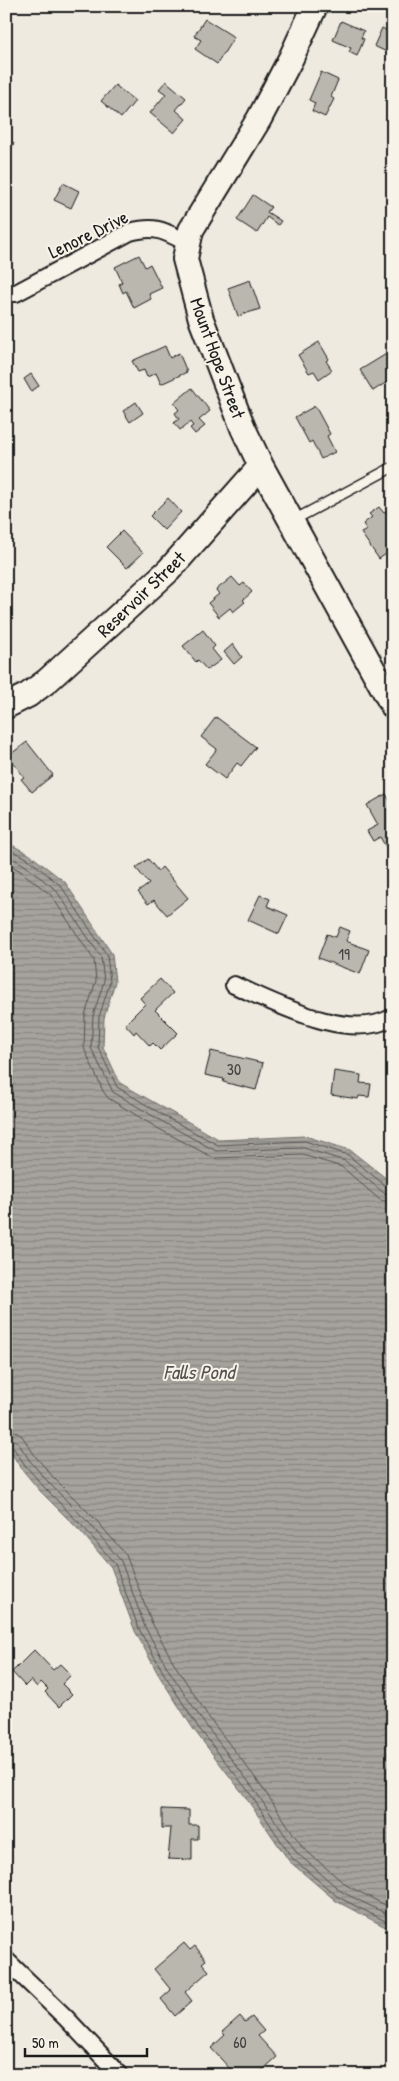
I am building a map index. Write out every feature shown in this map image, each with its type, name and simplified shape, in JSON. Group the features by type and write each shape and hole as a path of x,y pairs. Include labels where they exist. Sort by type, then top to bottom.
{"street":[{"name":"Mount Hope Street","path":"315,6 291,58 259,119 192,230 185,259 201,319 243,428 261,466 393,706"},
{"name":"Lenore Drive","path":"6,293 16,293 130,232 147,228 164,231 188,243"},
{"name":"Reservoir Street","path":"6,706 28,695 47,681 162,576 261,466"},
{"path":"234,985 282,1006 334,1024 363,1026 393,1017"},
{"path":"6,1960 66,2018 120,2075"}],"lane":[{"path":"292,521 393,467"}],"water":[{"name":"Falls Pond","path":"6,842 29,854 65,882 112,954 115,982 104,1018 103,1047 120,1083 220,1140 305,1136 350,1150 387,1179 393,1187 393,1931 336,1901 289,1861 244,1795 194,1730 158,1674 135,1631 111,1567 82,1533 40,1491 21,1468 6,1445"}],"building":[{"path":"205,19 234,37 217,64 195,49 201,40 194,36"},
{"path":"341,21 364,31 361,38 364,39 357,56 349,52 351,48 333,40"},
{"path":"382,28 393,34 393,43 389,53 374,46"},
{"path":"321,72 338,80 331,97 334,99 325,117 312,111 315,103 309,100"},
{"path":"166,81 186,98 176,110 186,119 174,133 150,113 166,94 159,89"},
{"path":"115,85 135,101 121,118 101,101"},
{"path":"6,139 14,143 6,159"},
{"path":"63,183 79,191 71,208 54,200"},
{"path":"253,195 271,207 267,212 281,221 278,225 267,217 257,233 237,220"},
{"path":"139,255 145,267 150,264 162,288 149,294 151,299 134,308 126,291 123,293 119,284 122,282 115,267"},
{"path":"250,280 260,309 238,316 228,288"},
{"path":"319,342 329,359 326,361 332,370 319,379 314,371 309,373 298,355"},
{"path":"165,346 170,358 179,353 187,372 161,384 156,373 147,377 144,370 138,372 132,361"},
{"path":"388,353 393,361 393,378 373,391 360,370"},
{"path":"31,374 39,386 31,391 24,379"},
{"path":"192,388 210,411 199,420 205,426 195,434 190,428 193,426 190,422 180,430 174,423 179,419 175,413 179,410 174,403"},
{"path":"136,402 143,413 130,422 123,411"},
{"path":"315,406 330,434 327,436 335,452 321,459 312,441 309,443 295,417"},
{"path":"168,498 181,512 164,530 150,516"},
{"path":"379,507 384,513 391,508 393,510 393,549 379,559 361,533 367,530 363,524 372,517 369,514"},
{"path":"122,531 143,553 127,568 106,547"},
{"path":"232,577 240,586 244,583 252,592 243,600 245,602 233,612 230,608 219,617 208,603 219,594 216,590"},
{"path":"203,630 215,646 212,649 221,660 207,670 198,660 196,662 183,646"},
{"path":"233,644 242,657 234,664 224,652"},
{"path":"216,717 256,747 241,766 237,763 225,779 205,764 217,749 201,737"},
{"path":"27,742 53,775 32,792 21,779 24,777 8,756"},
{"path":"386,794 393,806 393,859 380,837 373,841 367,831 378,825 367,805"},
{"path":"148,859 158,871 162,867 188,898 167,915 154,900 148,904 138,892 149,884 136,868"},
{"path":"260,895 270,899 267,906 288,915 279,934 248,920"},
{"path":"340,927 350,931 346,941 369,950 360,974 318,958 327,934 336,937"},
{"path":"160,979 173,993 155,1010 178,1033 160,1050 153,1043 150,1046 136,1031 134,1034 125,1024 145,1004 140,998"},
{"path":"211,1051 263,1063 256,1090 223,1082 224,1079 205,1075"},
{"path":"334,1071 361,1075 360,1083 371,1084 369,1097 359,1096 358,1099 331,1095"},
{"path":"34,1650 53,1670 60,1664 71,1675 62,1684 72,1694 59,1707 45,1692 48,1689 41,1682 37,1687 31,1680 25,1686 12,1672"},
{"path":"162,1809 189,1810 189,1825 198,1825 198,1839 192,1839 192,1860 168,1859 171,1828 162,1828"},
{"path":"184,1943 190,1950 195,1946 206,1960 202,1963 209,1971 185,1992 192,2001 175,2016 161,1999 171,1990 154,1969"},
{"path":"240,2016 245,2022 252,2017 264,2031 258,2036 277,2057 257,2075 229,2075 232,2071 211,2048 225,2035 222,2032"}]}
